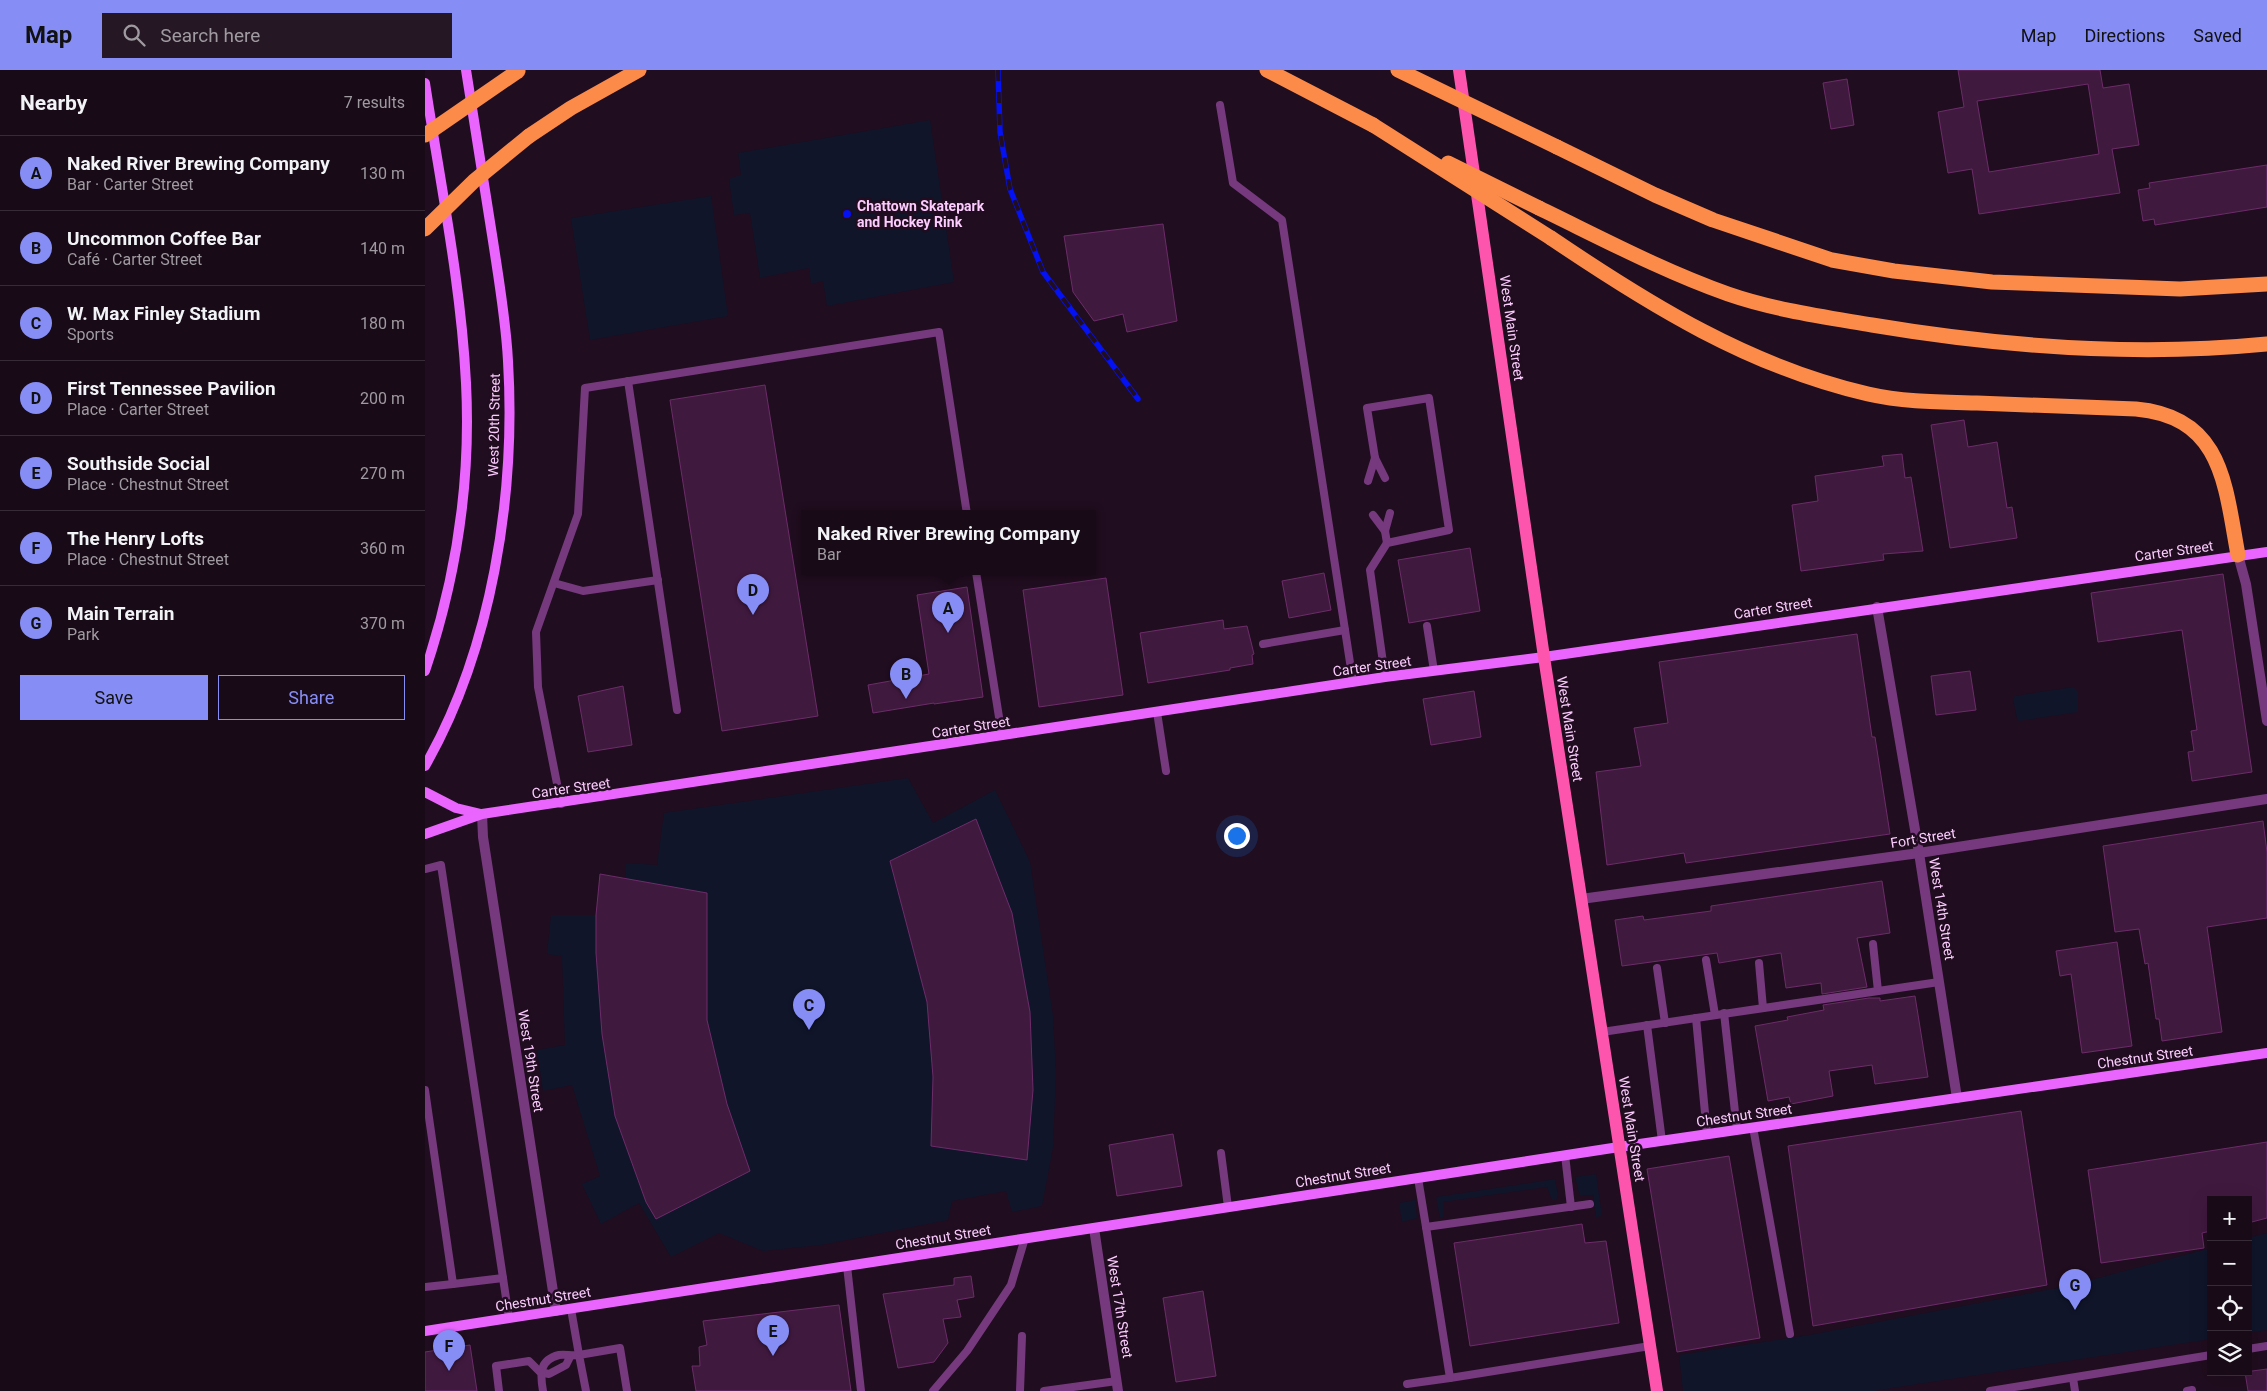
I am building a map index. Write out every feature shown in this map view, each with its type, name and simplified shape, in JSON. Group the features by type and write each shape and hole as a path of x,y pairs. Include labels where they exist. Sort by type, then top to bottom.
{"highway":[{"path":"425,229 487,170 529,136 571,108 639,70"},
{"path":"1267,70 1539,208 1687,277 1729,294 1842,320 1956,339 2088,350 2195,350 2267,344"},
{"path":"1399,70 1655,196 1713,220 1832,260 1894,271 1992,282 2180,289 2267,284"},
{"path":"425,135 519,71"},
{"path":"1373,125 1685,323 1731,347 1799,376 1869,394 1932,401 2136,409 2165,413 2178,419 2201,437 2217,458 2225,484 2238,555"}],"main road":[{"name":"West Main Street","path":"1459,70 1544,657 1657,1391"}],"street":[{"name":"West 20th Street","path":"425,766 453,708 481,622 500,534 509,447 509,395 504,316 466,72"},
{"name":"West 20th Street","path":"425,83 463,340 467,430 461,510 453,563 441,615 425,670"},
{"name":"Carter Street","path":"482,814 561,804 1385,677 1544,657 1877,607 2267,552"},
{"path":"2238,555 2246,584 2267,721"},
{"name":"West 14th Street","path":"1877,607 1919,853 1957,1098"},
{"path":"428,793 456,808 482,814"},
{"name":"Fort Street","path":"1581,899 1919,853 2267,799"},
{"path":"425,834 482,814"},
{"name":"West 19th Street","path":"482,814 485,847 556,1311"},
{"name":"Chestnut Street","path":"425,1331 1565,1155 2267,1054"},
{"name":"West 17th Street","path":"1094,1228 1117,1386"}],"lane":[{"path":"1219,105 1233,183 1282,220 1353,682"},
{"path":"561,804 538,687 537,632 578,514 585,388 939,332 966,510"},
{"path":"628,381 677,710"},
{"path":"1385,478 1375,458 1367,408 1429,398 1449,530 1387,543"},
{"path":"1368,481 1375,458"},
{"path":"1385,677 1370,570 1387,543 1385,531 1390,513"},
{"path":"1373,515 1385,531"},
{"path":"976,575 1002,736"},
{"path":"554,583 583,591 658,580"},
{"path":"1427,626 1434,671"},
{"path":"1263,644 1345,630"},
{"path":"1157,712 1166,771"},
{"path":"425,869 441,865 509,1318"},
{"path":"1873,944 1878,991"},
{"path":"1706,960 1715,1015"},
{"path":"1759,964 1763,1008"},
{"path":"1657,968 1665,1023"},
{"path":"1602,1032 1939,982"},
{"path":"1724,1013 1737,1130"},
{"path":"1696,1018 1707,1134"},
{"path":"1647,1026 1661,1141"},
{"path":"425,1090 453,1284"},
{"path":"1753,1127 1790,1334"},
{"path":"1221,1154 1228,1207"},
{"path":"1565,1155 1571,1206"},
{"path":"1419,1178 1450,1378"},
{"path":"1426,1226 1590,1204"},
{"path":"933,1391 967,1351 1011,1285 1025,1238"},
{"path":"847,1266 861,1391"},
{"path":"425,1287 503,1278"},
{"path":"571,1309 587,1391"},
{"path":"1020,1391 1022,1336"},
{"path":"1407,1384 1650,1346"},
{"path":"2252,1348 2267,1346"},
{"path":"543,1391 540,1372 545,1362 561,1355 570,1357 620,1348 627,1391"},
{"path":"1989,1391 2207,1356"},
{"path":"499,1391 496,1366 529,1361 540,1372 549,1374 566,1365 570,1357"},
{"path":"2073,1378 2075,1391"},
{"path":"1044,1391 1117,1386"}],"shaded area":[{"name":"Chattown Skatepark and Hockey Rink","path":"930,120 954,282 827,306 823,281 811,284 809,268 760,278 750,213 734,215 729,179 741,175 738,153"},
{"path":"711,196 728,316 590,340 571,218"},
{"path":"2073,687 2078,692 2078,712 2019,721 2017,719 2013,698 2015,696"},
{"path":"908,778 933,823 995,790 1030,862 1053,1016 1056,1073 1053,1147 1042,1206 1012,1212 1006,1191 952,1201 948,1220 821,1245 763,1251 719,1233 671,1257 639,1203 601,1224 582,1184 600,1176 572,1085 543,1091 537,1050 565,1045 562,956 547,954 551,915 596,915 600,874 626,879 626,863 657,865 664,813"},
{"path":"1596,1174 1602,1216 1596,1217 1593,1195 1580,1196 1575,1177"},
{"path":"1555,1179 1558,1196 1556,1200 1552,1200 1547,1187 1443,1202 1443,1217 1440,1218 1436,1197"},
{"path":"1415,1200 1417,1218 1402,1222 1399,1203"},
{"path":"2267,1233 2267,1330 2252,1332 2252,1241 2252,1237"},
{"path":"2207,1249 2207,1340 1873,1391 1683,1391 1679,1355 1809,1335 2068,1286"}],"building":[{"path":"1958,70 2100,70 2103,88 2129,84 2139,145 2112,149 2120,193 1979,214 1972,169 1948,173 1938,112 1964,107","holes":["2088,84 2099,154 1989,172 1977,101"]},
{"path":"1847,79 1854,125 1831,129 1823,83"},
{"path":"2267,165 2267,207 2155,225 2154,219 2143,221 2138,190 2150,188 2149,183"},
{"path":"1163,224 1177,321 1127,332 1123,314 1094,321 1073,292 1064,236"},
{"path":"765,385 818,716 722,731 670,400"},
{"path":"1964,420 1968,447 1997,442 2007,508 2012,507 2017,538 1950,548 1931,425"},
{"path":"1902,454 1905,478 1911,477 1923,551 1883,554 1884,560 1801,571 1792,505 1818,501 1815,476 1884,466 1882,456"},
{"path":"1470,548 1480,611 1409,623 1398,560"},
{"path":"1324,573 1331,610 1289,618 1282,581"},
{"path":"2223,574 2252,772 2192,781 2188,752 2194,751 2191,731 2197,730 2182,630 2098,642 2091,593"},
{"path":"1106,578 1123,695 1039,707 1023,590"},
{"path":"967,587 983,697 873,713 868,685 929,674 917,595"},
{"path":"1223,620 1224,629 1247,626 1254,654 1252,655 1253,664 1230,668 1230,670 1148,683 1140,633"},
{"path":"1857,634 1872,737 1875,737 1890,834 1686,863 1684,853 1607,865 1596,772 1641,766 1634,728 1668,723 1659,662"},
{"path":"1970,671 1976,710 1936,715 1931,676"},
{"path":"623,686 632,745 588,752 578,696"},
{"path":"1474,691 1481,737 1431,745 1423,699"},
{"path":"976,819 1012,913 1030,1012 1033,1090 1027,1160 931,1146 933,1077 927,1002 890,861"},
{"path":"2263,821 2267,852 2267,918 2207,927 2222,1032 2162,1041 2159,1019 2156,1019 2148,963 2145,964 2139,929 2115,932 2103,846"},
{"path":"600,874 707,893 707,1020 727,1104 750,1171 656,1219 646,1202 615,1116 602,1034 596,953 596,915"},
{"path":"1882,881 1890,933 1857,938 1867,987 1822,994 1821,983 1786,988 1781,953 1719,963 1717,953 1622,966 1615,920 1643,916 1644,920 1711,911 1711,906"},
{"path":"2117,942 2132,1046 2082,1053 2071,974 2060,976 2056,951"},
{"path":"1915,996 1928,1077 1875,1084 1872,1065 1829,1071 1833,1096 1791,1104 1789,1097 1768,1101 1755,1026 1788,1020 1787,1017 1824,1010 1823,1005 1869,998 1880,998 1880,1001"},
{"path":"2021,1111 2047,1285 1813,1326 1788,1146"},
{"path":"1173,1134 1182,1186 1117,1196 1109,1145"},
{"path":"2267,1142 2267,1218 2252,1222 2252,1196 2207,1196 2207,1232 2202,1233 2204,1248 2101,1263 2088,1170"},
{"path":"1729,1156 1760,1338 1677,1352 1647,1169"},
{"path":"1582,1224 1585,1243 1606,1241 1619,1323 1470,1346 1454,1243"},
{"path":"971,1276 974,1297 957,1300 961,1317 943,1319 948,1343 934,1362 898,1368 883,1294 954,1285 954,1278"},
{"path":"1203,1291 1216,1376 1176,1382 1163,1298"},
{"path":"839,1305 851,1391 696,1391 692,1366 700,1366 699,1347 707,1345 703,1321"},
{"path":"470,1345 477,1391 425,1391 425,1352"},
{"path":"2267,1369 2267,1391 2248,1391 2246,1376 2252,1376 2252,1371"}],"railway":[{"path":"998,70 1000,132 1010,189 1043,272 1138,399"}],"place":[{"name":"Chattown Skatepark and Hockey Rink","path":"847,214"},
{"name":"First Tennessee Pavilion","path":"753,615"},
{"name":"Naked River Brewing Company","path":"948,633"},
{"name":"Uncommon Coffee Bar","path":"906,699"},
{"name":"W. Max Finley Stadium","path":"809,1030"},
{"name":"Main Terrain","path":"2075,1310"},
{"name":"Southside Social","path":"773,1356"},
{"name":"The Henry Lofts","path":"449,1371"}]}
